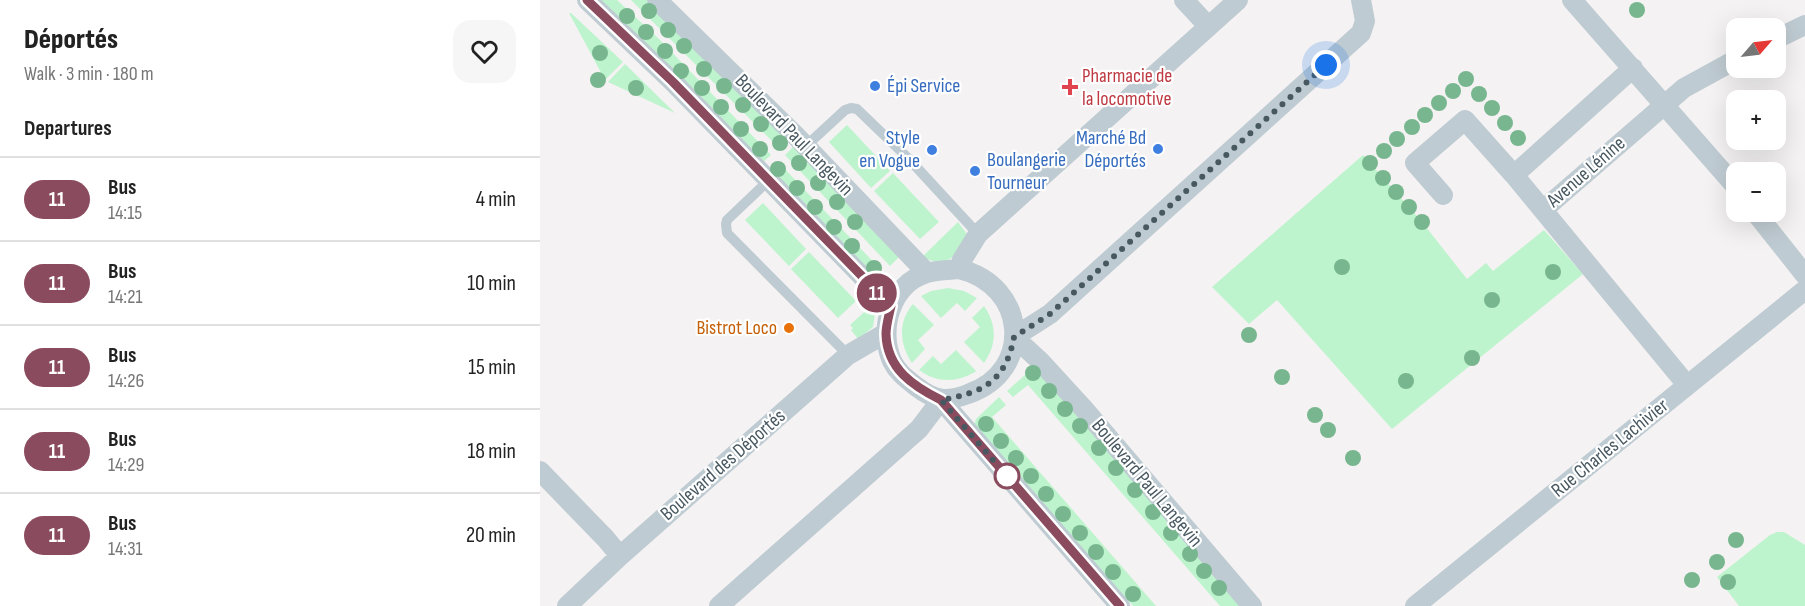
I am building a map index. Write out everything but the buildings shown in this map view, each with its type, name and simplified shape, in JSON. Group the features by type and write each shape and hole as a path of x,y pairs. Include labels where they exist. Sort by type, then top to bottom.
{"street":[{"path":"587,0 673,82 891,306"},
{"name":"Boulevard Paul Langevin","path":"657,0 740,79 927,273"},
{"path":"1184,0 1208,26"},
{"path":"959,269 978,234 1238,0"},
{"path":"1014,337 1050,314 1361,33 1365,21 1361,0"},
{"path":"1572,0 1726,175"},
{"path":"1786,34 1805,25"},
{"name":"Avenue Lénine","path":"1443,195 1415,163 1465,120 1543,210 1664,104 1698,79 1726,65"},
{"path":"1514,175 1634,68"},
{"path":"1543,210 1687,385"},
{"path":"1763,222 1805,275"},
{"path":"719,606 919,429 941,400 979,391 993,381 1004,368 1011,353 1014,337 1013,319 1007,302 996,288 984,279 959,269 927,273 905,287 891,306 886,333 893,363 902,376 922,391 941,400 1120,606"},
{"name":"Rue Charles Lachivier","path":"1415,606 1805,290"},
{"name":"Boulevard des Déportés","path":"567,606 620,556 848,355 886,333"},
{"name":"Boulevard Paul Langevin","path":"1014,337 1040,361 1084,409 1252,606"},
{"path":"540,471 620,556"}],"lane":[{"path":"806,146 845,110 857,109 908,158 978,234"},
{"path":"768,181 727,219 727,233 848,355"}],"green space":[{"path":"598,0 617,0 659,39 771,155 762,163"},
{"path":"631,0 649,0 788,140 779,148"},
{"path":"569,13 623,62 605,80"},
{"path":"625,64 675,113 608,82"},
{"path":"847,125 890,171 871,188 829,142"},
{"path":"794,146 899,257 890,266 785,155"},
{"path":"1363,155 1422,222 1467,279 1486,263 1493,271 1544,230 1583,274 1392,429 1277,300 1249,324 1212,287"},
{"path":"778,162 883,272 874,281 769,170"},
{"path":"893,173 939,222 920,239 874,191"},
{"path":"763,203 806,249 789,266 745,220"},
{"path":"958,222 969,237 955,255 938,262 922,257"},
{"path":"809,252 856,301 838,318 791,269"},
{"path":"948,288 964,291 977,298 965,311 957,303 941,318 921,296 931,291"},
{"path":"873,304 875,314 873,327 858,339 850,325"},
{"path":"913,304 934,325 918,340 925,349 912,363 905,348 902,333 905,318"},
{"path":"984,306 991,320 994,334 991,349 984,363 964,342 980,327 972,318"},
{"path":"956,350 975,372 954,380 947,380 933,377 919,370 933,356 941,364"},
{"path":"1035,366 1244,606 1220,606 1028,385 1013,397 1007,391"},
{"path":"999,397 1006,405 992,417 1156,606 1133,606 974,425 976,419"},
{"path":"1784,532 1805,545 1805,606 1739,606 1717,577 1770,535"}],"bus line":[{"name":"11","path":"587,0 673,82 891,306 886,333 888,348 893,363 902,376 922,391 941,400 1120,606"}],"place":[{"name":"Épi Service","path":"875,86"},
{"name":"Pharmacie de la locomotive","path":"1070,87"},
{"name":"Marché Bd Déportés","path":"1158,149"},
{"name":"Style en Vogue","path":"932,150"},
{"name":"Boulangerie Tourneur","path":"975,171"},
{"name":"Bistrot Loco","path":"789,328"}],"route":[{"path":"1007,476 941,400 979,391 993,381 1004,368 1011,353 1014,337 1050,314 1326,65"}]}
